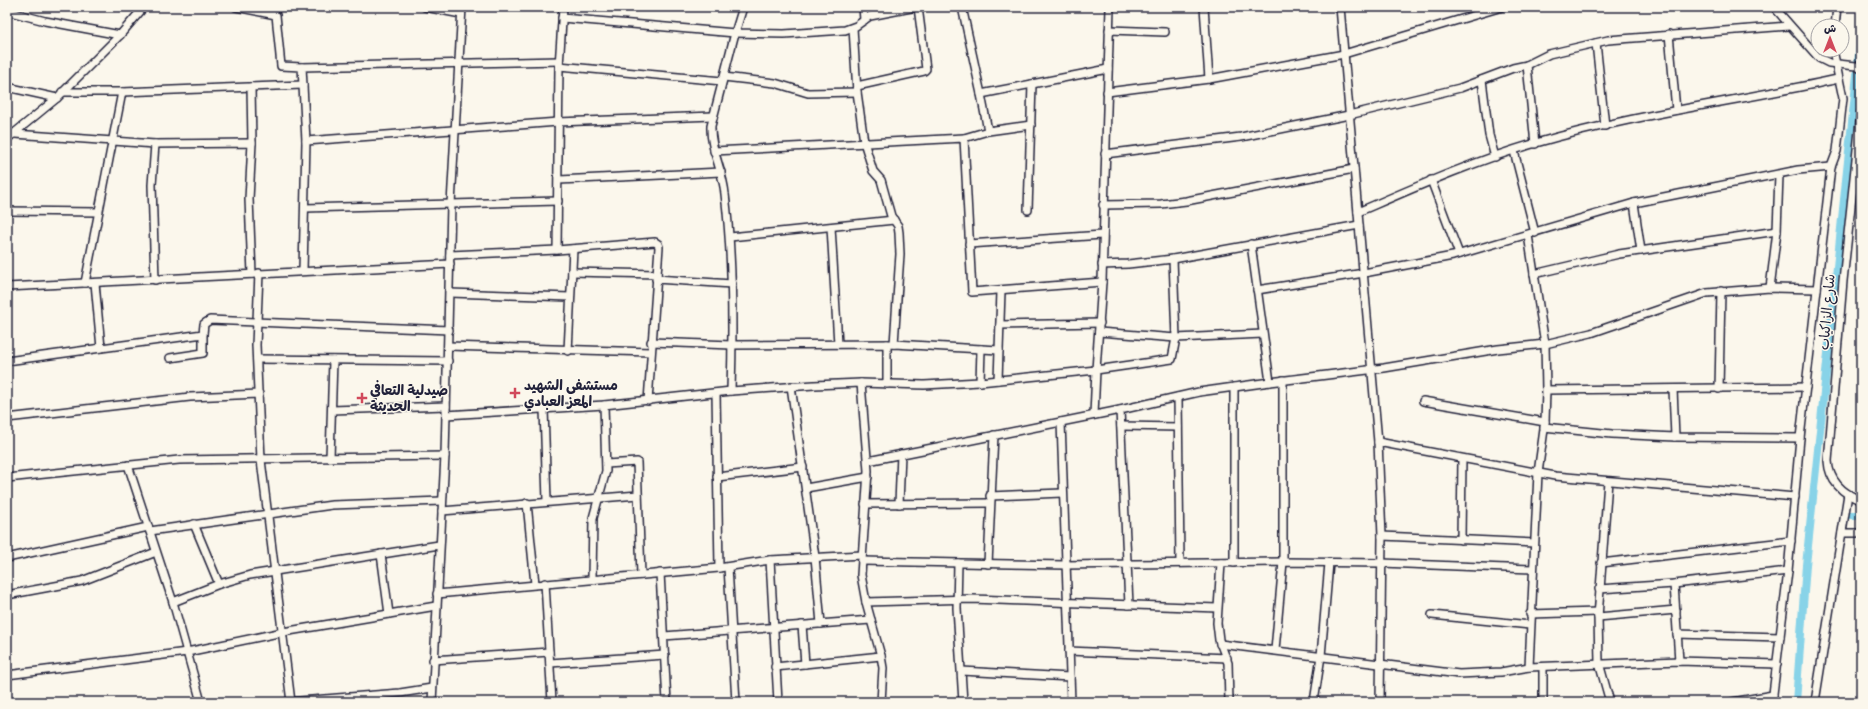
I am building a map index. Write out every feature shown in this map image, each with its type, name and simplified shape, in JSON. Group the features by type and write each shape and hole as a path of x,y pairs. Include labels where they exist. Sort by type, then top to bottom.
{"street":[{"path":"7,139 16,134 57,98 120,35 144,7"},
{"path":"236,7 276,15 281,66 302,67 459,62 559,63 775,83 808,93 857,89 924,71 926,69 917,7 870,16 852,28 834,31 784,34 735,33 562,18"},
{"path":"425,7 462,10 451,204 445,456 439,545 432,702"},
{"path":"557,250 559,180 559,63 563,7"},
{"path":"731,391 732,284 730,237 725,191 710,132 743,7"},
{"path":"863,7 864,20"},
{"path":"962,7 982,94 988,131"},
{"path":"1094,415 1102,282 1102,235 1110,7"},
{"path":"1204,7 1209,79"},
{"path":"1340,7 1378,442 1382,536 1382,663 1380,702"},
{"path":"1107,92 1209,79 1344,54 1502,7"},
{"path":"1774,7 1789,26 1816,55 1835,64 1854,66 1861,69"},
{"path":"1836,18 1837,7"},
{"path":"7,11 45,21 120,35"},
{"path":"1105,154 1241,137 1349,115 1460,88 1513,68 1527,65 1549,54 1620,38 1789,26"},
{"path":"852,28 857,89 864,142 873,171 881,180 891,216 898,226 899,233 900,254 887,384"},
{"path":"1109,30 1165,32"},
{"path":"1669,34 1676,110"},
{"path":"1596,43 1605,126"},
{"path":"1732,702 1773,698 1788,571 1800,438 1831,167 1837,151 1843,105 1843,91 1838,79 1834,58"},
{"path":"1527,65 1535,144"},
{"path":"302,67 306,141 303,271"},
{"path":"982,94 1108,69"},
{"path":"1358,212 1431,180 1535,144 1676,110 1738,100 1838,79"},
{"path":"1482,80 1489,135 1495,157"},
{"path":"1028,210 1032,84"},
{"path":"62,92 122,92 303,85"},
{"path":"7,87 57,98"},
{"path":"250,87 252,143 249,199 256,274 260,460 291,702"},
{"path":"85,283 98,212 114,142 122,92"},
{"name":"شارع الزاكياب","path":"1861,112 1843,281 1828,461 1828,469 1832,478 1848,494 1861,500"},
{"path":"306,141 558,122 713,116"},
{"path":"714,150 864,142 951,140 988,131 1031,125"},
{"path":"16,134 155,144 252,143"},
{"path":"964,138 972,292 1001,291 1102,282"},
{"path":"155,144 152,185 155,280"},
{"path":"1514,151 1532,234 1534,274 1545,344 1546,390 1544,425 1538,473 1530,614 1529,667"},
{"path":"1257,290 1364,273 1453,256 1634,203 1811,168 1831,167"},
{"path":"1103,205 1161,204 1186,201 1354,168"},
{"path":"559,180 721,172"},
{"path":"1770,288 1777,231 1779,175"},
{"path":"1431,180 1459,254"},
{"path":"305,208 558,201"},
{"path":"1634,203 1641,251"},
{"path":"7,211 98,212"},
{"path":"730,237 894,220"},
{"path":"1102,265 1173,259 1359,225"},
{"path":"831,227 838,344"},
{"path":"1534,274 1641,251 1777,231"},
{"path":"969,244 1102,235"},
{"path":"450,255 573,249 655,242 658,244 648,401"},
{"path":"1250,244 1270,382"},
{"path":"568,351 573,249"},
{"path":"446,415 604,405 791,386 861,383 924,385 980,382 1096,370 1169,360 1173,356 1176,338 1173,259"},
{"path":"7,288 450,264"},
{"path":"572,272 657,276 732,284"},
{"path":"95,283 101,348"},
{"path":"868,461 1178,397 1234,387 1371,370 1498,349 1545,344 1591,333 1696,296 1721,291 1770,288 1817,289"},
{"path":"998,380 1001,291"},
{"path":"1719,389 1721,291"},
{"path":"450,293 570,297"},
{"path":"170,358 203,353 204,324 207,320 449,330"},
{"path":"1000,325 1100,323"},
{"path":"1099,332 1176,338 1263,334"},
{"path":"7,361 203,334"},
{"path":"651,342 732,345 891,344 999,350"},
{"path":"448,346 568,351 651,352"},
{"path":"980,382 982,349"},
{"path":"257,359 448,361"},
{"path":"330,458 333,360"},
{"path":"1276,650 1283,562 1283,380"},
{"path":"861,383 868,461 861,575 866,602 881,656 881,702"},
{"path":"791,386 815,557 821,624"},
{"path":"1234,387 1234,563"},
{"path":"1546,390 1806,387"},
{"path":"1673,389 1675,437"},
{"path":"716,393 716,477 719,568"},
{"path":"7,418 190,397 259,394"},
{"path":"1178,397 1180,564"},
{"path":"1423,402 1544,425 1612,434 1675,437 1800,438"},
{"path":"592,578 594,518 606,464 604,405"},
{"path":"332,410 446,406"},
{"path":"544,409 547,502"},
{"path":"1120,410 1129,605"},
{"path":"1061,422 1062,493 1070,702"},
{"path":"1121,426 1178,427"},
{"path":"988,564 994,435"},
{"path":"1378,442 1538,473 1795,497"},
{"path":"899,504 901,454"},
{"path":"7,478 179,460 260,460 445,456"},
{"path":"1462,459 1462,540"},
{"path":"606,464 637,462 641,575"},
{"path":"128,465 173,602 200,702"},
{"path":"716,477 803,467"},
{"path":"806,488 868,477"},
{"path":"1608,480 1598,615 1599,664 1610,702"},
{"path":"865,504 990,500 1062,493"},
{"path":"1815,702 1848,494"},
{"path":"442,511 638,495"},
{"path":"7,558 149,529 267,513 332,505 442,501"},
{"path":"527,503 535,584"},
{"path":"194,524 219,584"},
{"path":"1842,533 1861,533"},
{"path":"1382,536 1534,543"},
{"path":"1601,563 1791,541"},
{"path":"173,602 219,584 250,575 439,545"},
{"path":"7,595 82,581 156,552"},
{"path":"381,554 389,614"},
{"path":"437,594 592,578 719,568 770,560 815,557 988,564 1065,565 1283,562 1382,563 1533,569"},
{"path":"770,560 778,702"},
{"path":"958,563 957,599 963,702"},
{"path":"1221,563 1217,608 1218,634 1220,644 1227,658 1229,702"},
{"path":"1314,702 1321,656 1329,563"},
{"path":"728,567 736,702"},
{"path":"1599,589 1674,584 1788,571"},
{"path":"660,573 667,702"},
{"path":"545,583 552,702"},
{"path":"1674,584 1679,661"},
{"path":"866,602 957,599 1217,608"},
{"path":"7,675 187,652 283,632 436,606"},
{"path":"1530,614 1598,615 1676,610"},
{"path":"1432,615 1530,625"},
{"path":"664,636 871,620"},
{"path":"802,626 805,664"},
{"path":"1677,634 1780,637"},
{"path":"1220,644 1382,663 1459,674 1501,672 1529,667 1679,661 1777,664"},
{"path":"1069,651 1227,658"},
{"path":"434,660 549,652"},
{"path":"550,663 665,655"},
{"path":"775,667 881,656"},
{"path":"1543,667 1543,702"},
{"path":"962,672 1070,677"},
{"path":"287,702 400,693 432,688"}],"waterway":[{"path":"1796,702 1806,565 1861,36"},
{"path":"1847,515 1861,515"}],"place":[{"name":"مستشفى الشهيد المعز العبادي","path":"515,393"},
{"name":"صيدلية التعافي الحديثة","path":"362,398"}]}
